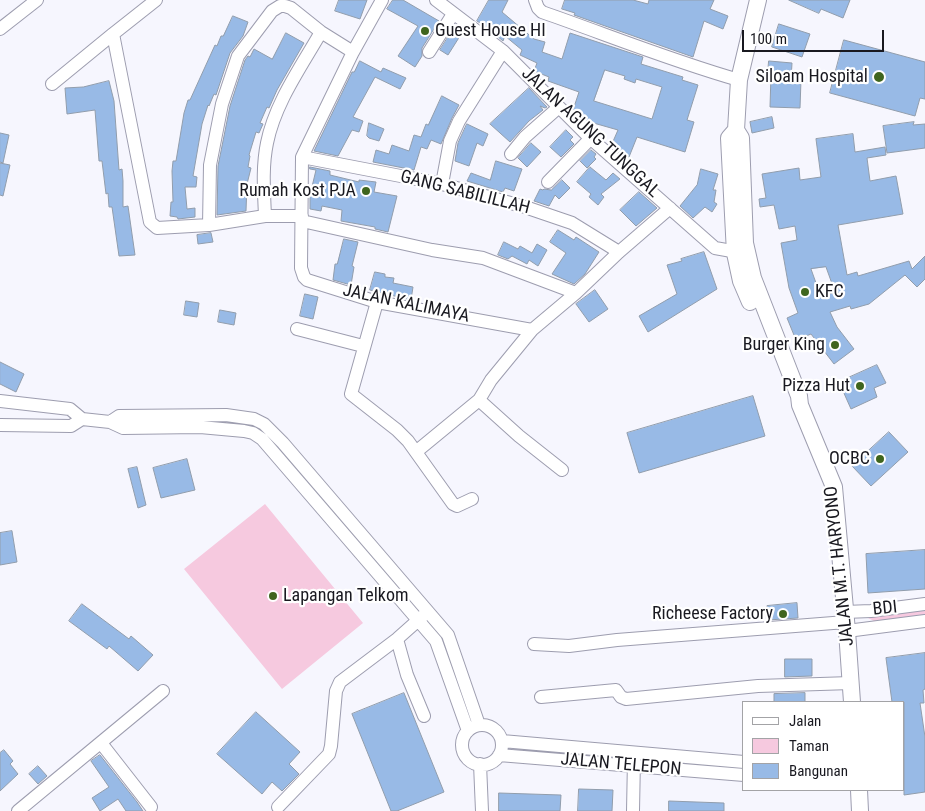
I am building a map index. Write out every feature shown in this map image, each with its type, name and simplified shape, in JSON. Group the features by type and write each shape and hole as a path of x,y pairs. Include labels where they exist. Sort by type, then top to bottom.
{"main road":[{"name":"JALAN M.T. HARYONO","path":"758,0 739,80 736,130 741,138 745,243 741,253 742,280 752,308 782,376 794,399 800,405 834,487 852,701"},
{"path":"848,791 849,811"},
{"path":"859,791 860,811"}],"street":[{"path":"0,30 37,0"},
{"path":"52,84 156,0"},
{"name":"JALAN KALIMAYA","path":"382,0 353,52 302,157 300,268 304,277 360,298 377,302 532,330"},
{"name":"JALAN AGUNG TUNGGAL","path":"436,0 504,51 591,138 716,248 741,253"},
{"path":"535,0 542,12 580,24 653,53 739,80"},
{"path":"209,225 212,153 222,104 238,56 272,11 280,6 292,8 321,32 353,52"},
{"path":"429,52 453,14"},
{"path":"265,216 264,172 267,142 279,108 321,32"},
{"path":"113,34 150,222 153,226 161,229 209,225 265,216 302,219 432,250 483,258 576,293"},
{"path":"442,184 450,141 460,121 504,51"},
{"path":"511,154 525,138 559,107"},
{"path":"548,182 591,138"},
{"name":"GANG SABILILLAH","path":"302,157 442,184 525,207 572,223 619,252"},
{"path":"417,452 479,400 491,380 532,330 670,208"},
{"path":"377,302 350,394 397,430 417,452 454,506 472,499"},
{"path":"297,329 363,346"},
{"path":"479,400 519,436 562,470"},
{"path":"0,401 70,409 82,419 110,422 123,428 199,421 226,415 254,419 264,424 278,447 436,641 473,728"},
{"path":"0,425 71,426 82,419"},
{"path":"278,447 448,635 473,728"},
{"name":"BDI","path":"846,622 871,611 925,604"},
{"path":"278,807 329,754 336,692 340,682 429,612"},
{"path":"534,644 569,646 617,640 846,622 925,621"},
{"path":"436,641 448,635"},
{"path":"397,639 407,675 424,716"},
{"path":"541,698 616,690 621,697 626,699 758,686 851,683"},
{"path":"18,811 163,691"},
{"path":"487,725 494,728 500,734 502,748 499,755 491,763 480,764 473,762 464,752 462,744 464,737 473,728 487,725"},
{"name":"JALAN TELEPON","path":"502,741 742,762"},
{"path":"101,743 151,807"},
{"path":"633,811 635,752"},
{"name":"JALAN TELEPON","path":"499,755 742,775"},
{"path":"480,764 482,811"}],"green space":[{"name":"Lapangan Telkom","path":"265,504 363,623 282,689 184,569"},
{"path":"925,607 925,616 874,621 868,618 868,616"}],"building":[{"path":"339,0 367,0 360,19 335,11"},
{"path":"393,0 403,0 439,21 422,48 422,56 415,67 398,56 418,26 387,9"},
{"path":"489,0 508,0 502,12 534,39 545,42 542,52 562,59 570,33 643,57 641,64 683,77 682,80 698,85 687,120 694,122 685,152 637,137 629,157 619,153 611,146 618,130 583,120 573,110 579,92 548,81 549,77 534,71 537,63 520,55 522,50 505,36 503,41 497,34 477,21","holes":["605,70 625,76 624,79 635,83 636,79 662,87 652,119 594,101"]},
{"path":"565,0 633,0 648,4 649,0 714,0 710,9 728,16 723,29 704,21 693,57 574,15 575,13 562,9"},
{"path":"789,0 850,0 843,18 821,9 819,13"},
{"path":"233,16 248,22 243,36 230,53 216,95 214,94 208,105 202,124 193,176 197,177 196,187 185,187 187,209 195,208 195,217 178,219 177,217 170,216 171,202 173,202 172,171 173,161 176,161 184,113 188,100 190,100 215,45 217,46"},
{"path":"779,24 810,34 802,57 772,47"},
{"path":"452,31 460,36 448,55 440,50"},
{"path":"286,33 304,43 269,108 267,107 260,123 263,124 259,133 256,132 249,155 248,167 251,168 247,184 246,211 217,215 218,166 230,106 245,60 248,56 250,57 254,49 272,59"},
{"name":"Siloam Hospital","path":"844,40 925,62 925,99 920,98 915,116 830,93"},
{"path":"360,61 381,72 383,68 406,78 400,89 375,77 353,117 363,121 359,132 352,130 338,156 314,151 352,72 354,72"},
{"path":"769,61 792,63 791,80 801,80 800,108 770,107 771,74 768,73"},
{"path":"109,81 114,101 119,170 122,169 123,207 128,206 135,255 119,256 112,207 109,207 108,193 106,194 102,161 99,161 95,110 67,114 65,88 83,87"},
{"path":"529,88 547,107 540,106 543,110 529,121 510,142 490,124"},
{"path":"442,96 459,105 441,144 431,140 427,149 421,147 414,170 373,162 376,150 389,154 392,145 409,151 414,135 421,137"},
{"path":"772,117 774,128 752,133 750,122"},
{"path":"914,122 913,125 925,124 925,148 887,153 883,126"},
{"path":"369,123 384,129 379,141 367,136"},
{"path":"467,124 488,134 483,146 477,143 469,166 455,161 458,143"},
{"path":"566,130 573,137 570,140 574,144 561,157 550,147"},
{"path":"0,133 9,135 3,163 0,162"},
{"path":"853,134 855,152 885,147 886,155 867,158 870,181 896,176 903,214 838,225 847,275 857,272 858,276 909,261 912,269 925,256 925,279 917,287 905,275 869,304 851,309 850,306 830,312 837,327 854,349 834,364 811,334 796,340 787,318 798,313 789,288 781,243 797,240 795,226 779,229 774,205 760,207 759,199 766,198 762,174 799,168 800,180 821,177 816,139","holes":["826,267 835,292 821,297 811,269"]},
{"path":"531,143 541,152 527,167 518,158"},
{"path":"591,150 596,154 594,157 596,159 587,168 580,161"},
{"path":"496,161 522,169 514,191 505,188 503,192 467,181 471,173 490,180"},
{"path":"0,163 10,165 3,196 0,195"},
{"path":"310,167 330,171 330,175 359,182 359,180 376,182 374,192 397,196 388,232 375,229 375,227 341,221 342,210 322,206 321,211 310,209 310,195 316,170 310,169"},
{"path":"590,167 606,180 613,173 620,179 601,194 604,197 598,205 589,197 591,194 577,182"},
{"path":"701,169 718,174 713,190 716,190 714,202 717,204 712,212 705,207 693,218 680,206 697,185"},
{"path":"562,180 570,188 559,199 555,195 549,206 534,201 540,189 551,190"},
{"path":"639,192 657,208 636,226 620,210"},
{"path":"558,230 574,240 576,237 599,252 585,274 574,284 552,274 566,253 550,242"},
{"path":"211,233 213,242 198,244 197,235"},
{"path":"344,239 358,242 352,266 354,267 351,285 333,280 335,264 337,264"},
{"path":"504,242 518,249 520,246 532,253 537,244 547,250 538,266 529,260 527,264 512,256 508,259 498,255"},
{"path":"704,252 717,289 648,332 639,316 677,294 667,265"},
{"path":"375,272 385,274 385,277 394,278 393,283 413,287 411,300 370,290"},
{"path":"595,290 608,309 589,322 576,304"},
{"path":"305,294 318,297 313,319 300,316"},
{"path":"186,301 199,303 197,317 184,315"},
{"path":"220,310 236,313 234,325 218,322"},
{"path":"0,362 24,374 16,392 0,384"},
{"name":"Pizza Hut","path":"877,365 886,383 874,388 877,397 851,409 839,382"},
{"path":"753,396 765,436 639,473 627,433"},
{"name":"OCBC","path":"889,432 908,452 871,486 852,466"},
{"path":"187,459 195,490 161,498 153,468"},
{"path":"137,467 146,505 138,508 128,469"},
{"path":"12,531 17,562 0,565 0,533"},
{"path":"925,550 925,589 868,593 866,554"},
{"name":"Richeese Factory","path":"797,603 798,618 768,620 767,606"},
{"path":"82,604 129,639 131,636 153,655 138,671 109,646 107,649 69,621"},
{"path":"925,653 924,703 920,703 925,737 925,792 904,795 905,701 892,701 886,658"},
{"path":"785,659 812,659 812,676 785,677"},
{"path":"404,693 444,792 397,811 391,811 352,714"},
{"path":"805,693 805,701 774,701 774,694"},
{"path":"256,712 300,752 289,764 299,774 282,791 272,782 262,794 217,754"},
{"path":"4,750 13,761 10,764 18,774 0,791 0,753"},
{"path":"100,755 143,811 126,811 118,799 100,811 92,798 109,787 91,761"},
{"path":"38,766 47,776 38,784 29,774"},
{"path":"579,789 613,790 612,811 578,811"},
{"path":"499,793 561,795 560,811 499,811"},
{"path":"669,801 724,803 724,811 669,811"}],"place":[{"name":"Guest House HI","path":"425,31"},
{"name":"Siloam Hospital","path":"879,77"},
{"name":"Rumah Kost PJA","path":"366,191"},
{"name":"KFC","path":"805,292"},
{"name":"Burger King","path":"835,345"},
{"name":"Pizza Hut","path":"860,386"},
{"name":"OCBC","path":"880,459"},
{"name":"Lapangan Telkom","path":"273,596"},
{"name":"Richeese Factory","path":"783,614"}]}
